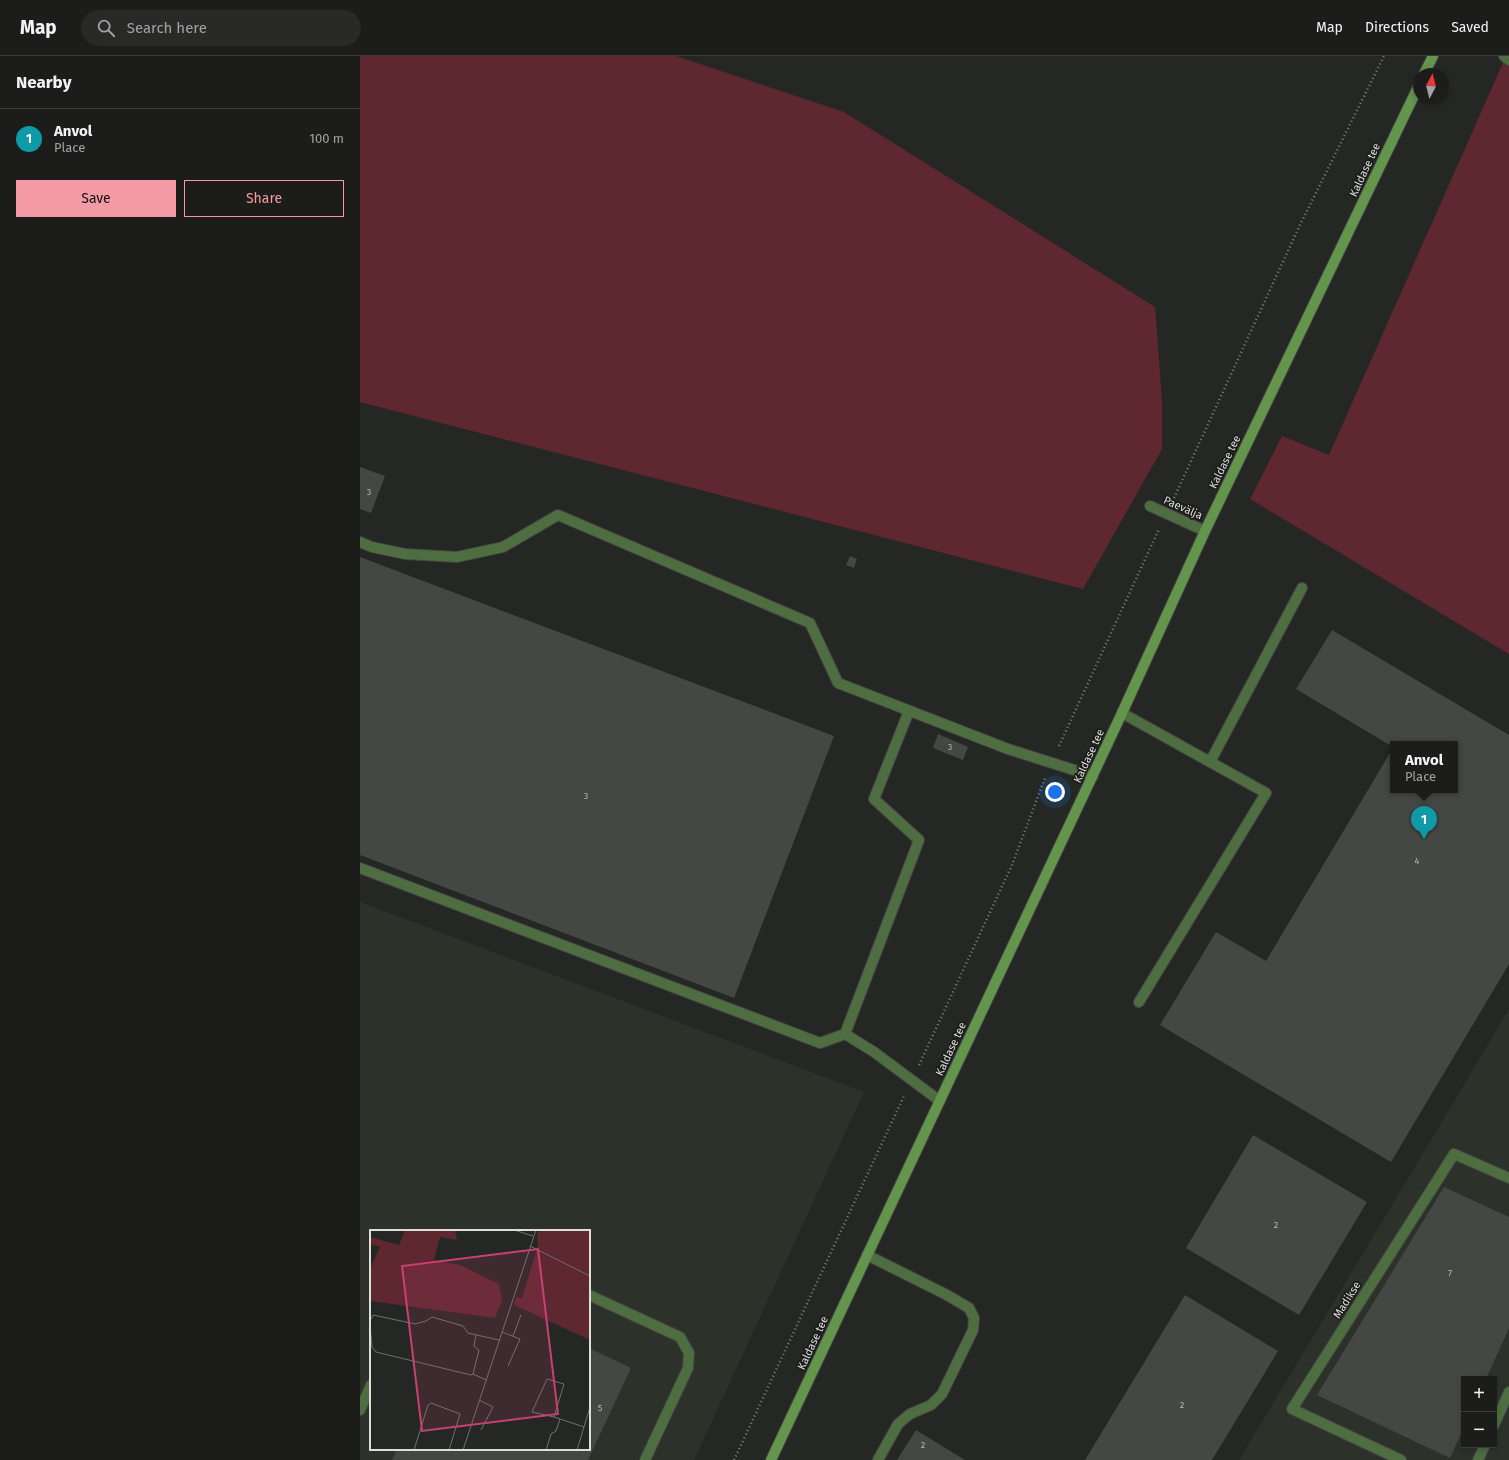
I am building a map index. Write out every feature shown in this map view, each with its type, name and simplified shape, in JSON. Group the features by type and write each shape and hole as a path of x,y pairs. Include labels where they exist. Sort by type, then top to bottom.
{"street":[{"path":"1427,68 1433,56"},
{"path":"1504,56 1509,60"},
{"name":"Kaldase tee","path":"771,1460 1093,776 1205,531 1413,98"},
{"name":"Paevälja","path":"1150,506 1205,531"},
{"path":"360,542 372,547 406,554 457,557 503,547 558,515 810,623 838,683 1008,749 1093,776"},
{"path":"1210,762 1302,588"},
{"path":"360,868 820,1043 845,1034 918,840 874,799 909,711"},
{"path":"1122,713 1266,793 1139,1002"},
{"path":"845,1034 874,1052 940,1101"},
{"name":"Madikse","path":"1401,1460 1292,1409 1454,1154 1509,1178"},
{"path":"867,1255 947,1295 969,1308 974,1318 973,1330 942,1394 931,1405 910,1414 898,1424 878,1460"},
{"path":"590,1295 680,1337 689,1353 688,1368 645,1460"},
{"path":"360,1410 370,1387"},
{"path":"1497,1418 1509,1392"},
{"path":"1478,1460 1484,1448"}],"shaded area":[{"path":"360,56 676,56 844,112 1155,307 1162,400 1162,449 1083,589 360,402"},
{"path":"1506,56 1509,56 1509,654 1250,499 1282,436 1329,455"},
{"path":"360,902 864,1092 694,1460 360,1460"},
{"path":"1509,1009 1509,1460 1239,1460 1440,1125"}],"building":[{"path":"360,467 385,476 371,513 360,509"},
{"path":"850,556 857,559 854,568 846,565"},
{"path":"360,557 834,736 734,998 360,855"},
{"path":"1332,630 1509,735 1509,964 1391,1162 1160,1025 1216,932 1266,961 1390,753 1390,793 1458,793 1458,741 1390,741 1390,745 1296,689"},
{"path":"938,734 968,747 963,760 933,748"},
{"path":"1253,1135 1367,1202 1299,1315 1186,1248"},
{"path":"1444,1187 1509,1217 1509,1328 1487,1376 1461,1376 1461,1434 1450,1458 1317,1395"},
{"path":"1185,1295 1278,1351 1212,1460 1085,1460"},
{"path":"590,1348 631,1368 588,1460 392,1460 397,1450 590,1450"},
{"path":"916,1430 965,1460 897,1460"}],"place":[{"name":"Anvol","path":"1424,839"}]}
